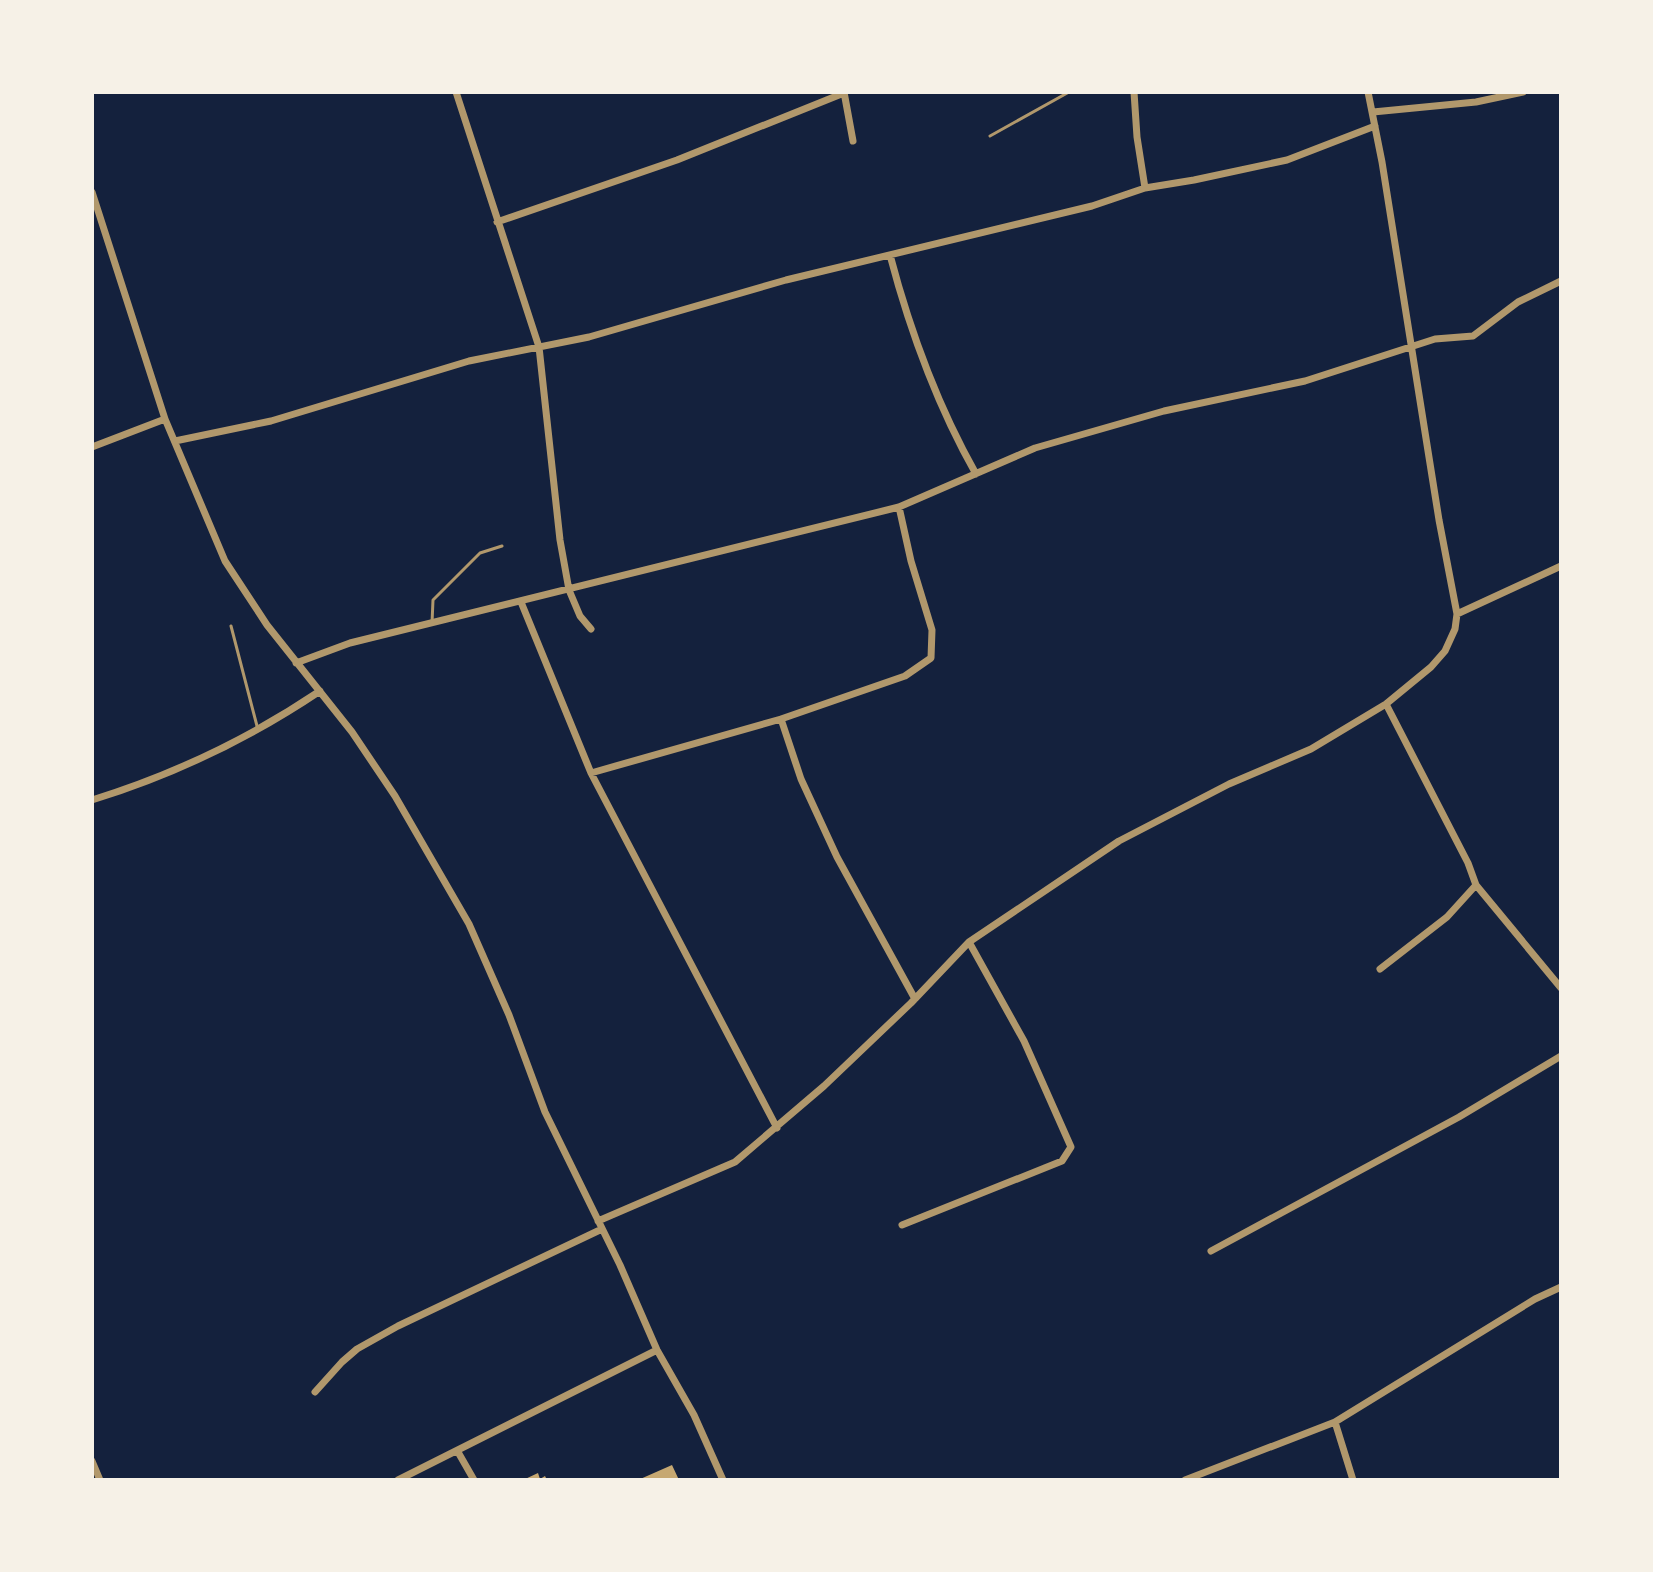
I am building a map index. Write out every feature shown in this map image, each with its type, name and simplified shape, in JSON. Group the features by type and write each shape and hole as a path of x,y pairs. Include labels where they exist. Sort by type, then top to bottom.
{"street":[{"path":"456,92 539,347 560,540 569,590 580,616 591,629"},
{"path":"1134,92 1145,188"},
{"path":"315,1392 357,1349 398,1326 600,1225 735,1162 777,1128 915,999 969,942 1119,841 1229,784 1311,749 1386,704 1431,667 1445,651 1455,629 1457,614 1368,92"},
{"path":"1373,112 1476,102 1523,92"},
{"path":"497,222 677,160 844,93 853,141"},
{"path":"175,441 271,421 469,361 589,337 719,298 1092,206 1145,188 1287,160 1375,126"},
{"path":"92,192 165,419 225,561 296,663 352,732 395,796 469,924 509,1015 545,1112 657,1350 694,1415 723,1480"},
{"path":"890,255 931,385 953,434 976,474"},
{"path":"296,663 350,643 899,507 1035,448 1164,411 1305,381 1435,339 1473,336 1518,302 1561,282"},
{"path":"92,447 165,419"},
{"path":"591,773 781,719 905,676 931,658 932,630 911,561 899,507"},
{"path":"1457,614 1561,566"},
{"path":"521,602 591,773 777,1128"},
{"path":"92,800 239,741 320,691"},
{"path":"1386,704 1468,863 1476,885 1561,988"},
{"path":"781,719 801,779 837,857 915,999"},
{"path":"1380,969 1447,917 1476,885"},
{"path":"902,1225 1062,1161 1071,1147 1024,1041 969,942"},
{"path":"1211,1251 1459,1117 1546,1068 1561,1056"},
{"path":"1185,1480 1335,1422 1535,1299 1561,1287"},
{"path":"398,1480 657,1350"},
{"path":"1335,1422 1353,1480"},
{"path":"458,1452 474,1480"},
{"path":"92,1461 100,1480"}],"lane":[{"path":"990,136 1069,92"},
{"path":"432,623 433,600 480,553 502,546"},
{"path":"231,626 258,730"}],"building":[{"path":"672,1465 679,1480 638,1480"},
{"path":"538,1473 540,1479 545,1476 547,1480 523,1480"}]}
